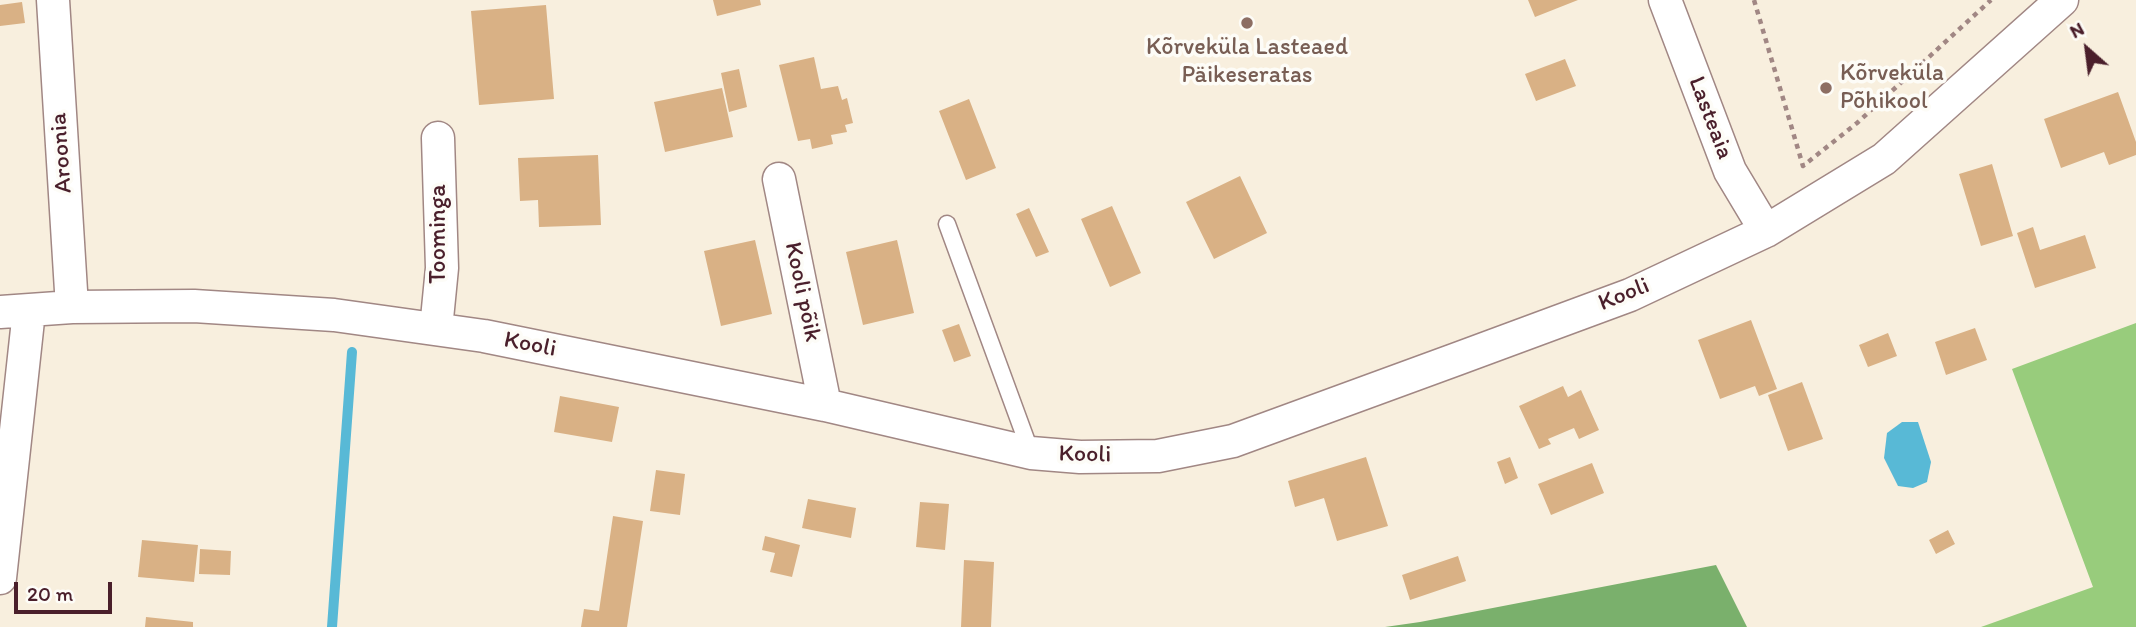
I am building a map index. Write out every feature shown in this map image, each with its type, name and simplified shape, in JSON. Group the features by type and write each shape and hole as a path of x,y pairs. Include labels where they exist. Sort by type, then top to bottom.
{"street":[{"name":"Aroonia","path":"53,0 72,307"},
{"name":"Lasteaia","path":"1665,0 1730,171 1766,232"},
{"name":"Kooli","path":"14,311 72,307 194,306 334,315 484,336 825,405 1031,453 1080,457 1158,456 1233,441 1630,295 1766,232 1884,159 2062,0"},
{"name":"Toominga","path":"436,329 442,268 438,138"},
{"name":"Kooli põik","path":"779,179 825,405"},
{"path":"0,578 14,311"}],"lane":[{"path":"947,224 1031,453"}],"path":[{"path":"1754,0 1802,166"},
{"path":"1796,175 1802,166 1857,123 1991,0"}],"green space":[{"path":"2136,323 2136,627 1981,627 2093,587 2012,369"},
{"path":"1716,565 1747,627 1385,627 1420,622"}],"water":[{"path":"1902,422 1918,422 1931,462 1927,482 1913,488 1898,486 1884,458 1887,433"}],"building":[{"path":"713,0 760,0 761,5 717,16"},
{"path":"1528,0 1578,0 1535,17"},
{"path":"22,2 25,23 0,26 0,5"},
{"path":"546,5 554,99 479,105 471,11"},
{"path":"814,57 821,89 838,86 842,100 847,98 853,123 845,125 847,132 831,135 833,144 812,149 810,139 798,141 779,65"},
{"path":"1565,59 1576,86 1536,101 1525,74"},
{"path":"739,69 747,107 729,112 721,73"},
{"path":"722,88 733,137 665,152 654,102"},
{"path":"2118,92 2136,142 2136,155 2109,165 2104,152 2061,168 2044,119"},
{"path":"969,99 996,168 966,180 939,111"},
{"path":"598,155 601,225 539,227 538,200 520,201 518,158"},
{"path":"1992,164 2013,236 1981,246 1959,174"},
{"path":"1240,176 1267,233 1214,259 1186,202"},
{"path":"1112,206 1141,273 1110,287 1081,219"},
{"path":"1029,208 1049,252 1036,257 1016,214"},
{"path":"2033,227 2040,250 2085,235 2096,268 2035,288 2017,233"},
{"path":"755,240 772,314 721,326 704,251"},
{"path":"897,240 914,313 863,325 846,252"},
{"path":"1751,320 1777,389 1759,396 1755,386 1720,399 1698,340"},
{"path":"959,324 971,356 954,362 942,330"},
{"path":"1975,328 1987,360 1946,375 1935,342"},
{"path":"1888,333 1897,356 1868,367 1859,345"},
{"path":"1802,382 1823,439 1788,451 1768,395"},
{"path":"1563,386 1568,397 1581,390 1599,430 1579,439 1574,428 1548,439 1551,444 1539,449 1519,406"},
{"path":"560,396 619,407 612,442 554,432"},
{"path":"1366,457 1388,526 1337,541 1324,498 1295,507 1288,481"},
{"path":"1510,457 1518,478 1505,484 1497,462"},
{"path":"1592,463 1604,493 1551,515 1538,484"},
{"path":"656,470 685,474 680,515 650,511"},
{"path":"808,499 856,508 851,538 802,528"},
{"path":"920,502 949,504 945,550 916,547"},
{"path":"613,516 643,521 627,627 581,627 584,609 599,611"},
{"path":"1948,530 1955,544 1936,554 1929,540"},
{"path":"765,536 800,545 792,577 770,572 775,553 762,550"},
{"path":"142,540 198,545 194,582 138,577"},
{"path":"200,549 231,551 230,575 199,574"},
{"path":"1458,556 1466,581 1410,600 1402,575"},
{"path":"964,560 994,562 991,627 961,627"},
{"path":"146,617 193,622 193,627 145,627"}],"waterway":[{"path":"332,627 352,352"}],"place":[{"name":"Kõrveküla Lasteaed Päikeseratas","path":"1247,23"},
{"name":"Kõrveküla Põhikool","path":"1826,88"}]}
